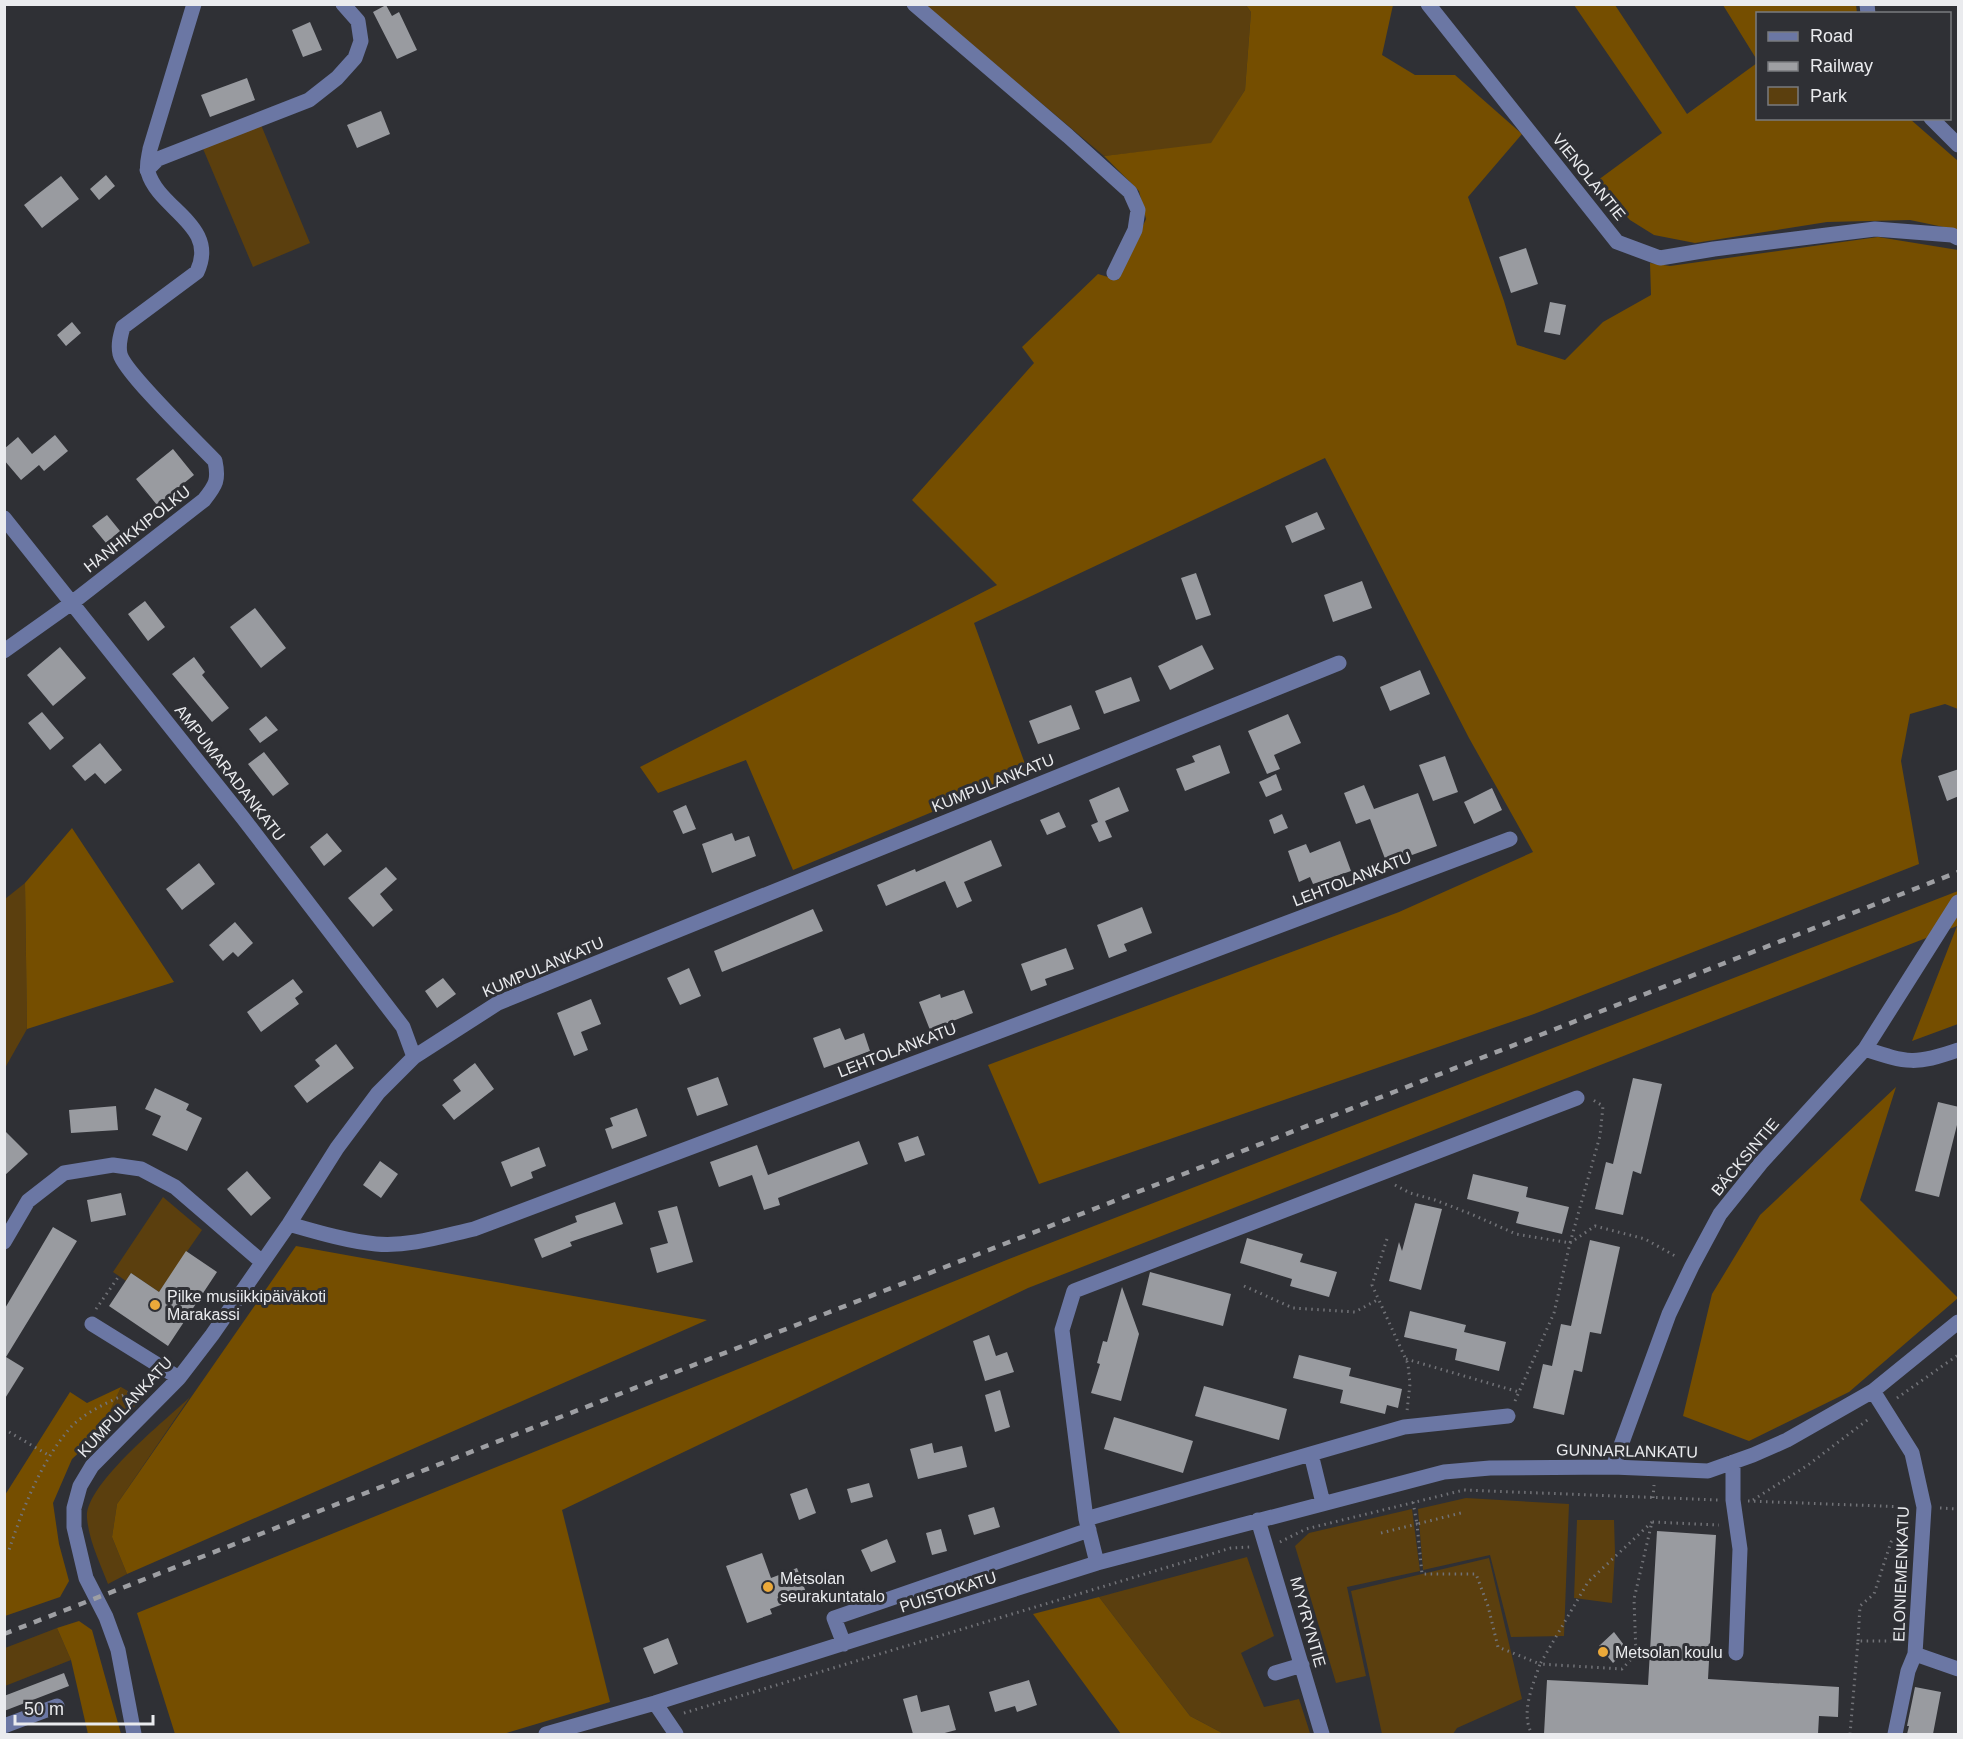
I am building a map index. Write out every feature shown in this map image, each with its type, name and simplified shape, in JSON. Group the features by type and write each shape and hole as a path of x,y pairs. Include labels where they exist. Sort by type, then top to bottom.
{"street":[{"path":"147,170 150,149 195,4"},
{"path":"147,170 158,159 309,100 337,78 355,58 361,41 358,21 343,4"},
{"path":"914,4 1130,192 1138,210 1135,230 1114,273"},
{"name":"VIENOLANTIE","path":"1428,4 1617,242 1660,258 1875,229 1952,234 1959,238"},
{"path":"1932,120 1959,145"},
{"name":"HANHIKKIPOLKU","path":"4,651 73,602 204,500 215,486 218,474 215,461 137,379 120,357 119,340 123,327 197,272 202,261 202,249 196,231 153,185 147,170"},
{"name":"AMPUMARADANKATU","path":"4,518 73,602 404,1027 414,1058"},
{"name":"KUMPULANKATU","path":"134,1734 118,1650 106,1617 86,1578 74,1527 74,1508 80,1486 92,1466 176,1382 289,1224 337,1148 378,1093 414,1058 498,1003 1339,663"},
{"name":"LEHTOLANKATU","path":"289,1224 378,1244 420,1242 474,1229 1510,839"},
{"name":"BÄCKSINTIE","path":"1613,1467 1669,1314 1720,1215 1761,1163 1865,1049 1959,902"},
{"path":"1865,1049 1899,1060 1918,1062 1959,1050"},
{"path":"1097,1563 1087,1525 1062,1330 1074,1291 1577,1098"},
{"path":"4,1242 28,1201 64,1173 113,1165 141,1169 175,1187 262,1262"},
{"name":"GUNNARLANKATU","path":"1258,1520 1444,1472 1490,1468 1613,1467 1708,1471 1787,1440 1873,1391 1959,1322"},
{"path":"92,1324 176,1382"},
{"name":"ELONIEMENKATU","path":"1873,1391 1912,1453 1924,1508 1916,1647 1959,1668"},
{"path":"844,1644 834,1618 1087,1525 1404,1427 1508,1416"},
{"path":"1311,1454 1323,1503"},
{"path":"1733,1462 1733,1500 1740,1550 1736,1653"},
{"name":"MYYRYNTIE","path":"1258,1520 1322,1734"},
{"name":"PUISTOKATU","path":"546,1734 655,1703 1097,1563 1258,1520"},
{"path":"1895,1734 1908,1671 1916,1647"},
{"path":"1275,1673 1302,1665"},
{"path":"655,1703 676,1734"},
{"path":"4,1726 57,1706"}],"path":[{"path":"1508,1416 1554,1312 1570,1243 1600,1136 1603,1106 1587,1096 1577,1098"},
{"path":"1387,1171 1394,1184 1410,1193 1435,1200 1516,1234 1570,1243 1595,1226 1645,1239 1692,1266"},
{"path":"1388,1239 1372,1285 1406,1359 1410,1384 1404,1427"},
{"path":"92,1324 91,1317 119,1276"},
{"path":"1244,1286 1293,1308 1355,1311 1378,1299"},
{"path":"1751,1501 1808,1465 1959,1355"},
{"path":"1406,1359 1519,1392"},
{"path":"4,1552 9,1550 22,1512 50,1456 72,1426 106,1403 147,1385 176,1382"},
{"path":"4,1429 50,1456"},
{"path":"664,1719 1231,1548 1267,1546 1306,1529 1464,1490 1924,1508"},
{"path":"1413,1502 1422,1574 1476,1574 1488,1606 1498,1647 1540,1664 1622,1669 1636,1654 1634,1599 1652,1522"},
{"path":"1850,1734 1860,1606 1874,1594 1891,1542 1924,1508"},
{"path":"1381,1533 1464,1512"},
{"path":"1532,1734 1528,1727 1528,1703 1540,1664 1588,1582 1652,1522 1736,1525"},
{"path":"1858,1641 1916,1647"}],"green space":[{"path":"925,5 1246,5 1251,12 1245,90 1211,144 1104,156"},
{"path":"259,120 310,243 253,267 201,144"},
{"path":"25,883 27,1029 5,1068 5,899"},
{"path":"163,1197 202,1230 159,1292 131,1273 126,1281 113,1272"},
{"path":"121,1387 143,1400 100,1433"},
{"path":"190,1397 117,1504 112,1537 127,1574 108,1584 90,1535 87,1518 90,1504 98,1488 112,1471"},
{"path":"1466,1498 1569,1504 1564,1636 1511,1637 1490,1555 1423,1570 1418,1509"},
{"path":"1412,1509 1420,1571 1347,1587 1366,1676 1336,1683 1295,1546 1309,1533"},
{"path":"1577,1520 1614,1520 1612,1603 1574,1598"},
{"path":"1247,1557 1274,1636 1241,1653 1264,1707 1299,1699 1310,1733 1224,1734 1190,1716 1099,1597"},
{"path":"1489,1558 1522,1699 1457,1728 1453,1734 1382,1734 1351,1591"},
{"path":"57,1628 71,1660 5,1686 5,1648"}],"shaded area":[{"path":"1246,5 1393,5 1382,55 1415,75 1455,75 1522,134 1468,197 1517,345 1565,360 1603,322 1651,295 1650,263 1670,266 1878,237 1958,250 1958,709 1945,704 1910,714 1901,761 1919,864 1534,1014 1039,1184 988,1065 1399,912 1533,852 1469,738 1325,458 974,623 1028,772 793,870 746,760 658,793 640,767 997,585 912,500 1034,363 1022,347 1098,274 1118,280 1146,219 1139,191 1104,156 1211,143 1245,90 1251,12"},
{"path":"1574,5 1615,5 1687,114 1756,64 1756,120 1911,120 1958,161 1958,230 1910,220 1827,222 1695,243 1654,235 1630,220 1594,183 1662,133"},
{"path":"1723,5 1856,5 1857,12 1756,12 1756,58"},
{"path":"72,828 174,982 27,1029 25,883"},
{"path":"1958,891 1958,1024 1912,1041 1957,926 1028,1288 562,1510 610,1702 503,1734 175,1734 137,1613 1009,1259"},
{"path":"1896,1087 1860,1200 1958,1298 1849,1392 1749,1441 1683,1416 1712,1294 1760,1215"},
{"path":"296,1246 707,1320 127,1574 112,1537 117,1504"},
{"path":"121,1387 100,1433 72,1459 53,1503 59,1544 69,1581 60,1597 5,1616 5,1495 70,1392 87,1403"},
{"path":"1099,1597 1190,1716 1224,1734 1121,1734 1033,1614"},
{"path":"79,1621 92,1630 121,1734 88,1734 71,1660 57,1628"}],"building":[{"path":"386,5 392,16 399,12 417,50 397,59 373,12"},
{"path":"310,22 322,50 303,57 292,30"},
{"path":"247,78 255,100 210,117 201,95"},
{"path":"381,111 390,134 357,148 347,125"},
{"path":"106,175 115,186 99,200 90,189"},
{"path":"61,176 79,199 42,228 24,205"},
{"path":"1526,248 1538,284 1511,293 1499,257"},
{"path":"1550,302 1566,305 1560,335 1544,332"},
{"path":"72,322 81,333 66,346 57,335"},
{"path":"55,435 68,451 44,471 39,465 21,480 4,460 4,449 18,437 32,454"},
{"path":"173,449 194,475 157,505 136,479"},
{"path":"1317,512 1325,529 1292,543 1285,526"},
{"path":"107,515 120,531 106,543 92,526"},
{"path":"1196,573 1211,615 1196,620 1181,578"},
{"path":"1362,581 1372,608 1333,622 1324,595"},
{"path":"145,601 165,627 148,641 128,614"},
{"path":"255,608 286,648 261,668 230,627"},
{"path":"1202,645 1214,669 1170,690 1158,666"},
{"path":"60,647 86,678 53,706 27,675"},
{"path":"194,657 205,672 202,675 229,708 212,722 172,674"},
{"path":"1420,670 1430,694 1390,711 1380,687"},
{"path":"1131,677 1140,701 1104,714 1095,691"},
{"path":"1071,705 1080,729 1038,744 1029,721"},
{"path":"42,712 64,738 50,750 28,723"},
{"path":"1288,714 1301,743 1274,755 1280,769 1267,774 1248,731"},
{"path":"266,716 278,730 260,743 249,729"},
{"path":"100,743 122,770 105,784 95,773 85,781 72,766"},
{"path":"1220,745 1230,773 1185,791 1176,769 1195,762 1192,756"},
{"path":"264,752 289,784 273,796 248,764"},
{"path":"1445,756 1458,792 1433,801 1419,765"},
{"path":"1959,769 1959,796 1947,801 1938,776"},
{"path":"1276,774 1282,790 1266,797 1259,782"},
{"path":"1364,785 1374,809 1418,793 1437,846 1387,864 1370,819 1356,824 1344,793"},
{"path":"1119,787 1129,811 1105,821 1112,837 1099,842 1091,825 1098,822 1089,800"},
{"path":"1492,788 1502,810 1474,824 1464,802"},
{"path":"686,805 696,829 683,834 673,811"},
{"path":"1059,812 1066,827 1047,835 1040,820"},
{"path":"1282,814 1288,828 1274,834 1269,820"},
{"path":"327,833 342,851 324,866 310,847"},
{"path":"732,833 735,841 749,836 756,856 712,873 702,844"},
{"path":"991,840 1002,866 964,882 972,901 957,908 945,881 886,906 877,885 915,869 916,872"},
{"path":"1340,841 1351,871 1313,884 1310,877 1299,882 1288,851 1306,844 1310,853"},
{"path":"199,863 215,884 182,910 166,889"},
{"path":"386,867 397,879 380,894 393,910 373,927 348,898"},
{"path":"1142,907 1152,933 1124,944 1127,951 1109,958 1097,925"},
{"path":"813,909 823,931 722,972 714,951"},
{"path":"235,922 253,943 238,957 233,952 223,961 209,945"},
{"path":"1066,948 1074,969 1045,979 1047,985 1031,991 1021,964"},
{"path":"689,968 701,996 680,1005 667,978"},
{"path":"443,978 456,994 437,1008 425,991"},
{"path":"293,979 303,992 295,998 299,1004 261,1032 247,1012"},
{"path":"964,990 973,1013 930,1030 919,1002 940,994 941,998"},
{"path":"591,999 601,1024 581,1032 588,1050 574,1056 557,1013"},
{"path":"840,1028 845,1040 864,1033 870,1051 824,1068 813,1038"},
{"path":"336,1044 354,1068 307,1103 294,1086 320,1066 315,1060"},
{"path":"475,1063 494,1089 454,1120 442,1105 461,1091 453,1080"},
{"path":"718,1077 728,1105 697,1116 687,1088"},
{"path":"1633,1078 1662,1084 1641,1174 1633,1171 1623,1215 1595,1209 1606,1162 1613,1164"},
{"path":"155,1088 189,1104 186,1110 202,1118 187,1151 152,1135 161,1116 145,1109"},
{"path":"1938,1102 1959,1107 1959,1117 1939,1197 1915,1191"},
{"path":"116,1106 118,1130 71,1133 69,1110"},
{"path":"637,1108 647,1136 612,1149 605,1129 613,1126 610,1118"},
{"path":"4,1130 28,1154 4,1176"},
{"path":"918,1136 925,1155 905,1162 898,1143"},
{"path":"859,1141 868,1164 778,1198 780,1205 764,1210 752,1175 719,1187 710,1162 757,1145 768,1175"},
{"path":"539,1147 546,1166 531,1172 533,1178 511,1187 501,1162"},
{"path":"380,1161 398,1174 381,1198 363,1185"},
{"path":"247,1171 271,1198 251,1216 227,1189"},
{"path":"1473,1174 1528,1187 1526,1197 1569,1207 1562,1234 1516,1223 1519,1212 1467,1199"},
{"path":"121,1193 126,1215 91,1222 87,1200"},
{"path":"615,1202 623,1224 570,1242 572,1246 542,1258 534,1239 577,1222 575,1216"},
{"path":"1415,1203 1442,1209 1421,1290 1389,1281 1399,1242 1402,1251"},
{"path":"677,1206 693,1262 657,1273 650,1248 668,1243 658,1211"},
{"path":"53,1227 77,1241 6,1357 24,1368 4,1400 4,1310"},
{"path":"1247,1238 1303,1254 1300,1262 1337,1272 1329,1297 1290,1286 1292,1279 1240,1263"},
{"path":"1590,1240 1620,1247 1601,1334 1590,1332 1582,1372 1574,1370 1564,1415 1533,1408 1543,1364 1552,1366 1561,1324 1571,1326"},
{"path":"186,1251 217,1272 168,1346 109,1306 131,1273 159,1292"},
{"path":"1150,1272 1231,1294 1223,1326 1142,1305"},
{"path":"1122,1287 1139,1334 1121,1401 1091,1393 1100,1364 1097,1363 1103,1341 1107,1342"},
{"path":"1410,1311 1466,1325 1464,1332 1506,1342 1499,1371 1455,1360 1457,1349 1404,1337"},
{"path":"989,1335 996,1356 1007,1352 1014,1372 985,1381 973,1341"},
{"path":"1299,1355 1351,1368 1349,1376 1402,1389 1398,1408 1387,1405 1385,1414 1340,1403 1343,1390 1293,1378"},
{"path":"1204,1386 1287,1409 1279,1440 1195,1416"},
{"path":"1000,1390 1010,1427 995,1432 985,1395"},
{"path":"1114,1417 1193,1441 1183,1473 1104,1449"},
{"path":"932,1443 934,1453 962,1446 967,1467 918,1479 910,1449"},
{"path":"869,1483 873,1497 851,1503 847,1489"},
{"path":"807,1488 816,1513 799,1520 790,1494"},
{"path":"994,1507 1000,1527 974,1535 968,1515"},
{"path":"941,1529 947,1551 932,1555 926,1533"},
{"path":"1657,1531 1716,1535 1708,1679 1839,1687 1838,1717 1819,1716 1818,1734 1544,1734 1547,1680 1648,1685"},
{"path":"887,1539 896,1562 871,1572 861,1550"},
{"name":"Metsolan seurakuntatalo","path":"762,1553 771,1578 797,1568 807,1595 770,1609 772,1614 747,1623 726,1566"},
{"path":"1614,1632 1627,1649 1613,1663 1599,1646"},
{"path":"668,1638 678,1664 654,1674 643,1648"},
{"path":"64,1673 69,1686 4,1711 4,1696"},
{"path":"1029,1680 1037,1705 1017,1712 1015,1706 995,1712 989,1692"},
{"path":"1915,1687 1941,1692 1933,1734 1907,1734"},
{"path":"917,1695 921,1712 949,1705 956,1730 941,1734 913,1734 903,1699"}],"railway":[{"path":"4,1634 1958,872"}],"place":[{"name":"Pilke musiikkipäiväkoti Marakassi","path":"155,1305"},
{"name":"Metsolan seurakuntatalo","path":"768,1587"},
{"name":"Metsolan koulu","path":"1603,1652"}]}
